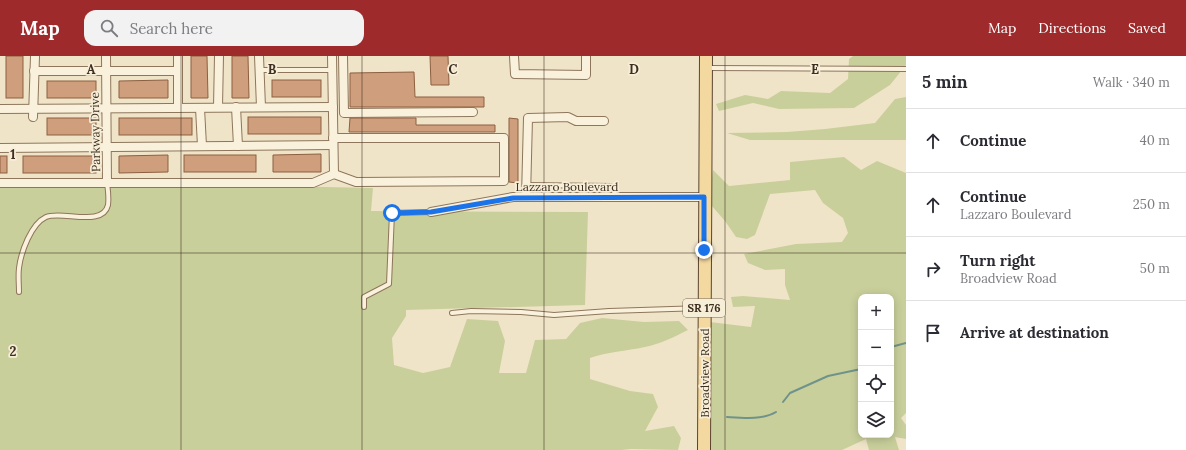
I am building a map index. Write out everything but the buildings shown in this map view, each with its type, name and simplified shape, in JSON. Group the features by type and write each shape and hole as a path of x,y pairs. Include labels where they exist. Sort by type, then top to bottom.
{"main road":[{"name":"Broadview Road","path":"704,450 705,62"}],"street":[{"path":"34,113 35,56"},
{"name":"Parkway Drive","path":"106,56 107,183"},
{"path":"178,56 178,108"},
{"path":"218,107 219,56"},
{"path":"259,56 261,107"},
{"path":"332,56 334,174"},
{"path":"343,56 344,113 473,112"},
{"path":"514,56 515,74 586,75 586,56"},
{"path":"34,71 178,71"},
{"path":"236,107 238,146"},
{"path":"0,109 34,113 106,108 333,107"},
{"path":"200,108 202,146"},
{"path":"526,198 528,118 568,117 576,121 604,121"},
{"path":"0,148 238,146 333,141 504,138 504,181 356,182 334,174 313,183 0,183"},
{"name":"Lazzaro Boulevard","path":"431,212 513,198 704,197"}],"lane":[{"path":"705,62 906,69"},
{"path":"260,70 332,70"},
{"path":"19,292 19,267 24,244 40,221 46,217 62,215 83,218 104,213 108,207 107,183"},
{"path":"526,185 610,186 614,189 615,197"},
{"path":"571,185 571,198"},
{"path":"364,307 364,297 389,284 392,213 431,212"},
{"path":"452,313 471,311 521,312 554,315 609,311 704,308"}],"green space":[{"path":"853,56 906,56 906,65 890,85 854,108 779,109 753,103 719,111 716,104 745,95 768,99 781,91 830,93 848,79 849,59"},
{"path":"906,97 906,140 750,140 727,133 787,132 875,123 895,99"},
{"path":"844,157 861,170 877,161 906,173 906,413 901,418 906,425 906,439 895,437 899,450 869,450 866,439 842,450 708,450 712,347 710,322 751,327 755,306 733,307 731,297 743,296 790,300 785,285 785,269 765,270 748,263 744,254 796,244 842,242 848,233 843,218 823,203 815,190 770,194 755,235 747,239 736,237 711,205 713,170 729,186 790,180 790,162"},
{"path":"277,186 373,188 371,211 588,212 585,305 406,310 406,316 392,338 394,365 423,373 450,367 467,319 498,321 505,341 499,373 526,373 535,340 566,339 580,323 602,318 644,322 679,321 688,330 667,340 651,346 590,358 590,379 630,391 653,394 658,407 645,431 674,426 681,438 678,450 0,450 0,187"}],"waterway":[{"path":"894,346 906,343"},
{"path":"783,402 790,393 828,376 858,370"},
{"path":"727,417 759,417 771,415 776,412"}],"route":[{"path":"392,213 431,212 513,198 704,197 704,250"}]}
